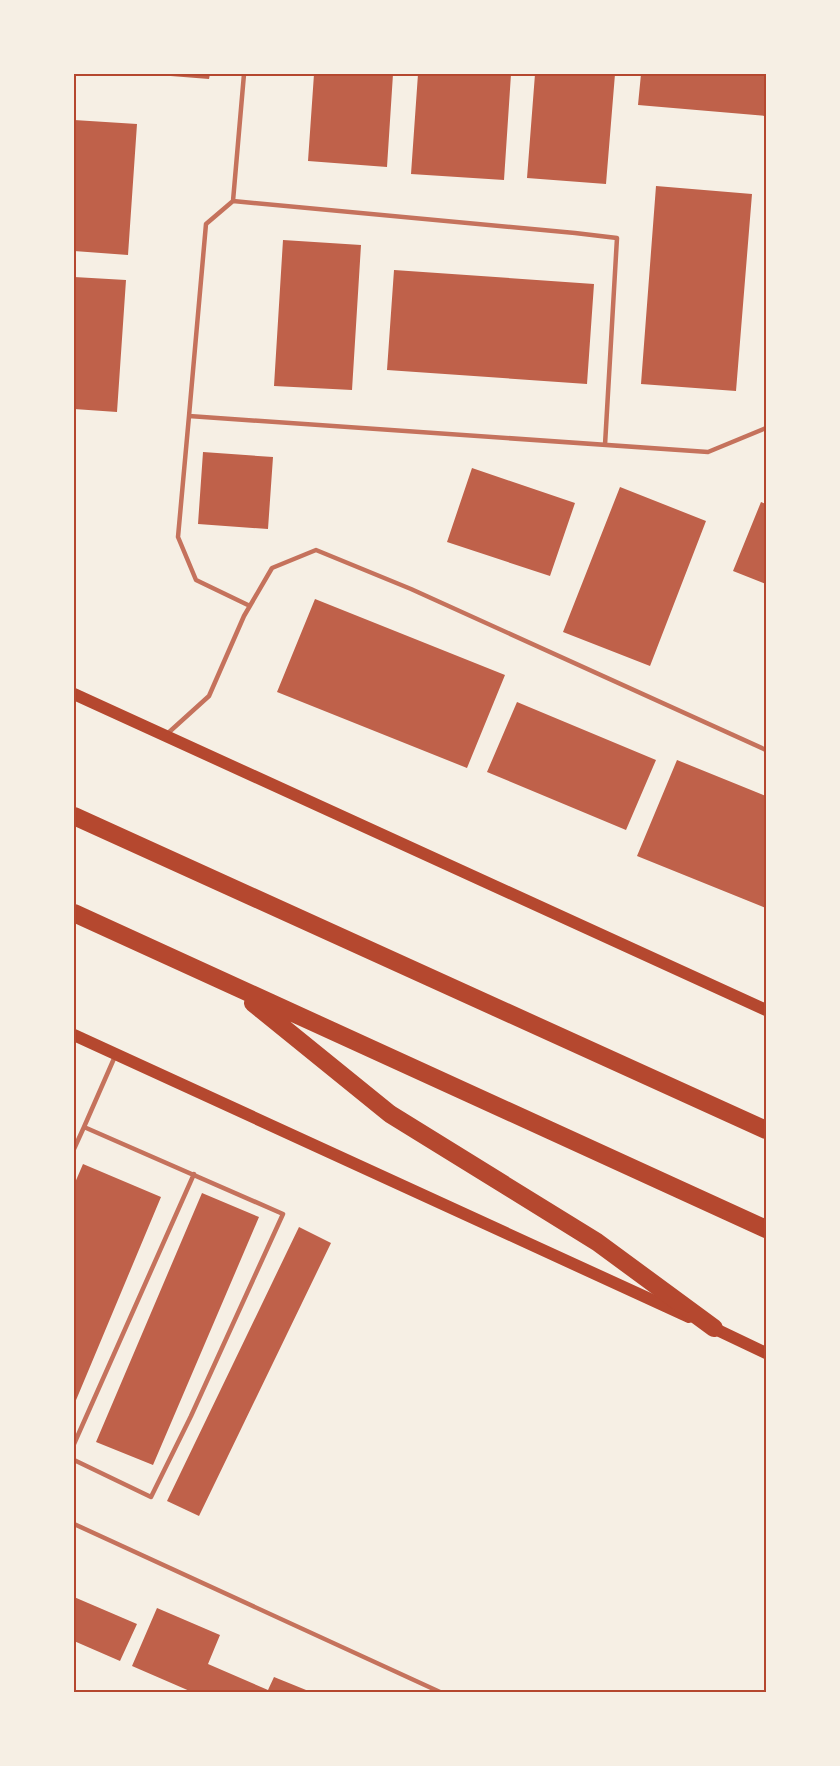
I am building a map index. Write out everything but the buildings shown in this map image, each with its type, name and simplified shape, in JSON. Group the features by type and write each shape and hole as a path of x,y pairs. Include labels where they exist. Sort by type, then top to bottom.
{"highway":[{"path":"74,816 766,1130"},
{"path":"74,914 766,1229"},
{"path":"233,986 390,1114 597,1242 714,1328"}],"main road":[{"path":"74,694 766,1010"},
{"path":"74,1035 766,1353"}],"lane":[{"path":"244,74 233,201 206,224 178,537 196,580 250,606"},
{"path":"233,201 617,238 605,445"},
{"path":"189,416 708,452 766,428"},
{"path":"165,735 209,696 250,606 272,568 316,550 411,589 766,750"},
{"path":"74,1149 116,1054"},
{"path":"74,1460 151,1497 284,1214 84,1127"},
{"path":"74,1444 194,1174"},
{"path":"74,1524 440,1692"}]}
